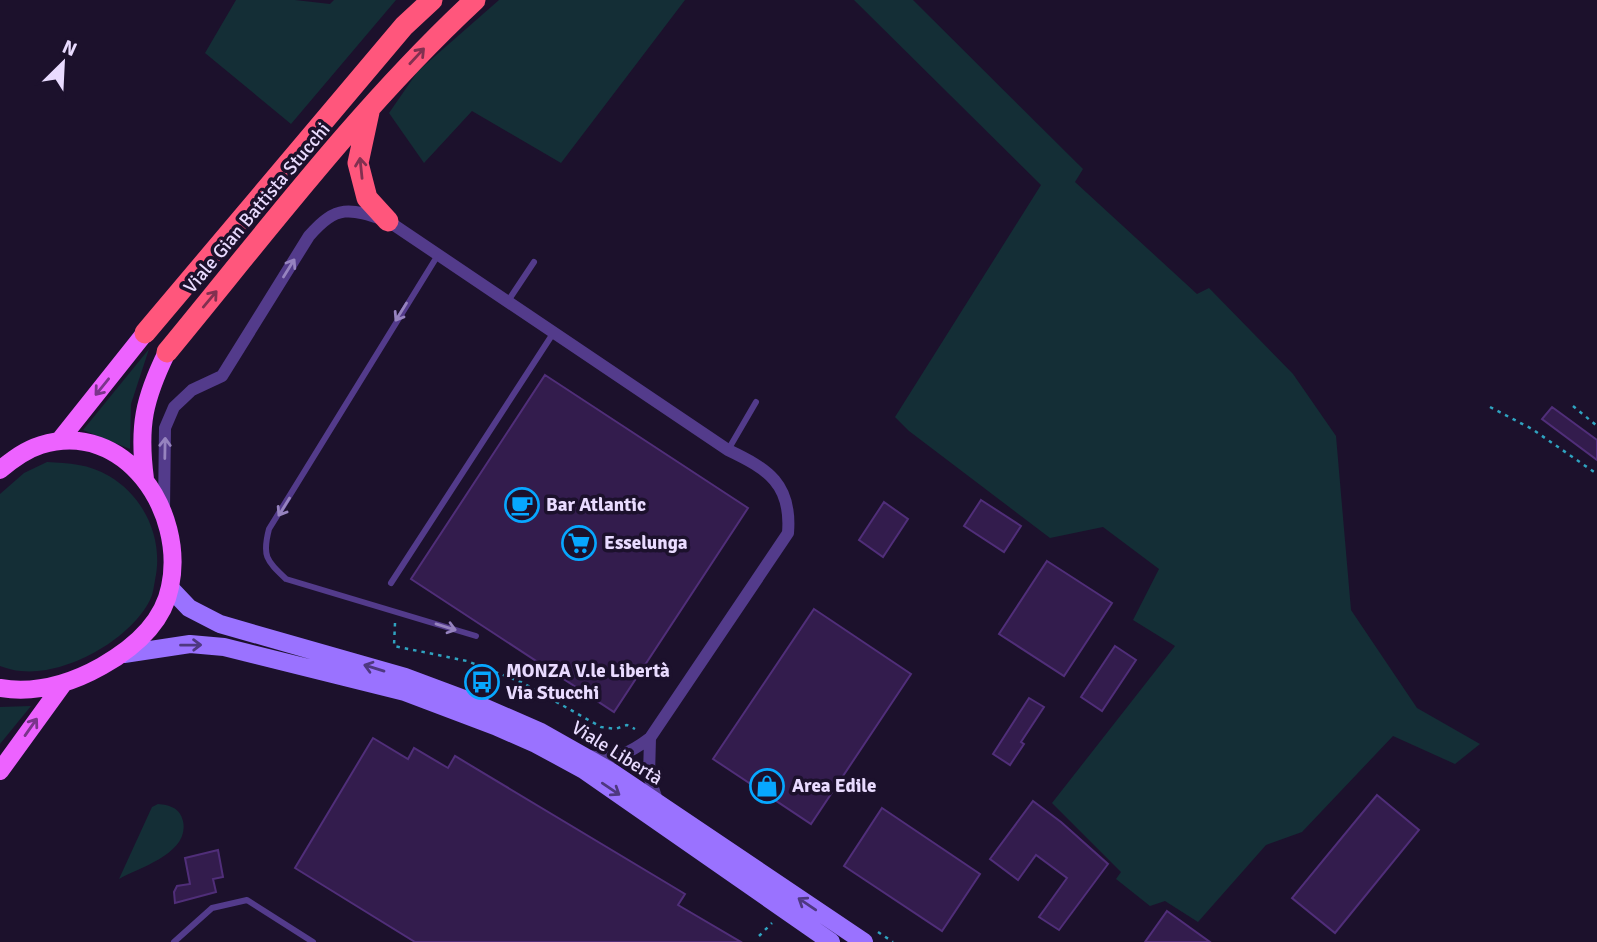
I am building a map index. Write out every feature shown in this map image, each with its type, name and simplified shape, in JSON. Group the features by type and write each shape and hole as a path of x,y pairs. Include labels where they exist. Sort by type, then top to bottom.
{"highway":[{"name":"Viale Gian Battista Stucchi","path":"145,333 404,26 432,0"},
{"name":"Viale Gian Battista Stucchi","path":"167,352 371,106 430,42 475,0"},
{"path":"371,106 358,163 367,198 388,221"}],"main road":[{"name":"Viale Gian Battista Stucchi","path":"59,441 145,333"},
{"name":"Viale Gian Battista Stucchi","path":"145,479 141,449 142,422 150,386 167,352"},
{"name":"Viale Gian Battista Stucchi","path":"0,470 19,454 59,441 90,444 107,449 133,466 154,491 170,537 170,588 154,622 124,654 63,684 40,689 0,688"},
{"name":"Viale Libertà","path":"170,588 189,608 220,624 393,673 442,690 508,717 582,754 864,942"},
{"name":"Viale Libertà","path":"124,654 190,644 224,647 393,688 495,726 544,748 584,771 831,942"},
{"path":"0,771 63,684"}],"street":[{"path":"164,516 165,428 174,407 191,390 222,376 309,236 324,219 338,212 364,213 388,221 728,450 771,473 786,497 788,533 650,738 628,753 612,758 582,754"},
{"path":"650,738 649,776 658,804"}],"lane":[{"path":"438,255 269,529 265,545 269,563 286,579 476,636"},
{"path":"508,301 534,261"},
{"path":"391,583 554,332"},
{"path":"728,450 756,402"},
{"path":"174,942 212,908 247,900 313,942"}],"path":[{"path":"1573,406 1597,426"},
{"path":"1490,407 1532,429 1597,474"},
{"path":"760,936 774,920"}],"shaded area":[{"path":"236,0 295,0 330,4 334,0 396,0 291,124 205,53"},
{"path":"499,0 685,0 561,163 472,111 424,163 389,113 418,71"},
{"path":"854,0 913,0 1083,169 1075,182 1197,294 1209,288 1293,374 1336,436 1351,610 1417,708 1480,744 1455,764 1393,736 1302,832 1266,845 1198,922 1165,901 1150,906 1116,879 1121,872 1052,803 1175,646 1133,620 1159,569 1103,527 1050,538 909,431 895,417 1041,185"},
{"path":"149,349 131,404 130,449 83,430"},
{"path":"47,462 94,469 109,476 133,495 154,535 157,550 155,580 151,598 141,615 112,641 95,652 57,668 16,670 0,666 0,494 24,473"},
{"path":"31,706 0,744 0,707"},
{"path":"158,804 167,805 180,813 183,832 179,842 151,864 119,879 152,807"}],"building":[{"name":"Esselunga","path":"545,375 748,508 614,712 411,579"},
{"path":"1552,407 1597,440 1597,460 1542,419"},
{"path":"981,500 1021,526 1004,552 964,526"},
{"path":"884,502 908,519 883,557 859,540"},
{"path":"1047,561 1112,603 1064,676 999,634"},
{"path":"814,609 911,674 811,824 713,759"},
{"path":"1115,646 1136,660 1102,711 1081,697"},
{"path":"1029,698 1044,707 1021,742 1024,744 1010,765 993,754"},
{"path":"373,738 408,759 414,748 448,768 455,756 685,894 678,905 741,942 415,942 295,868"},
{"path":"1377,795 1419,830 1335,933 1292,898"},
{"path":"1033,801 1108,864 1059,930 1039,917 1067,878 1036,855 1018,880 990,859"},
{"path":"882,808 980,874 942,931 844,866"},
{"path":"218,850 223,877 213,879 216,892 175,903 174,892 177,886 190,884 185,858"},
{"path":"1167,911 1210,942 1145,942"}],"place":[{"name":"Bar Atlantic","path":"522,505"},
{"name":"Esselunga","path":"579,543"},
{"name":"MONZA V.le Libertà Via Stucchi","path":"482,682"},
{"name":"Area Edile","path":"767,786"}]}
